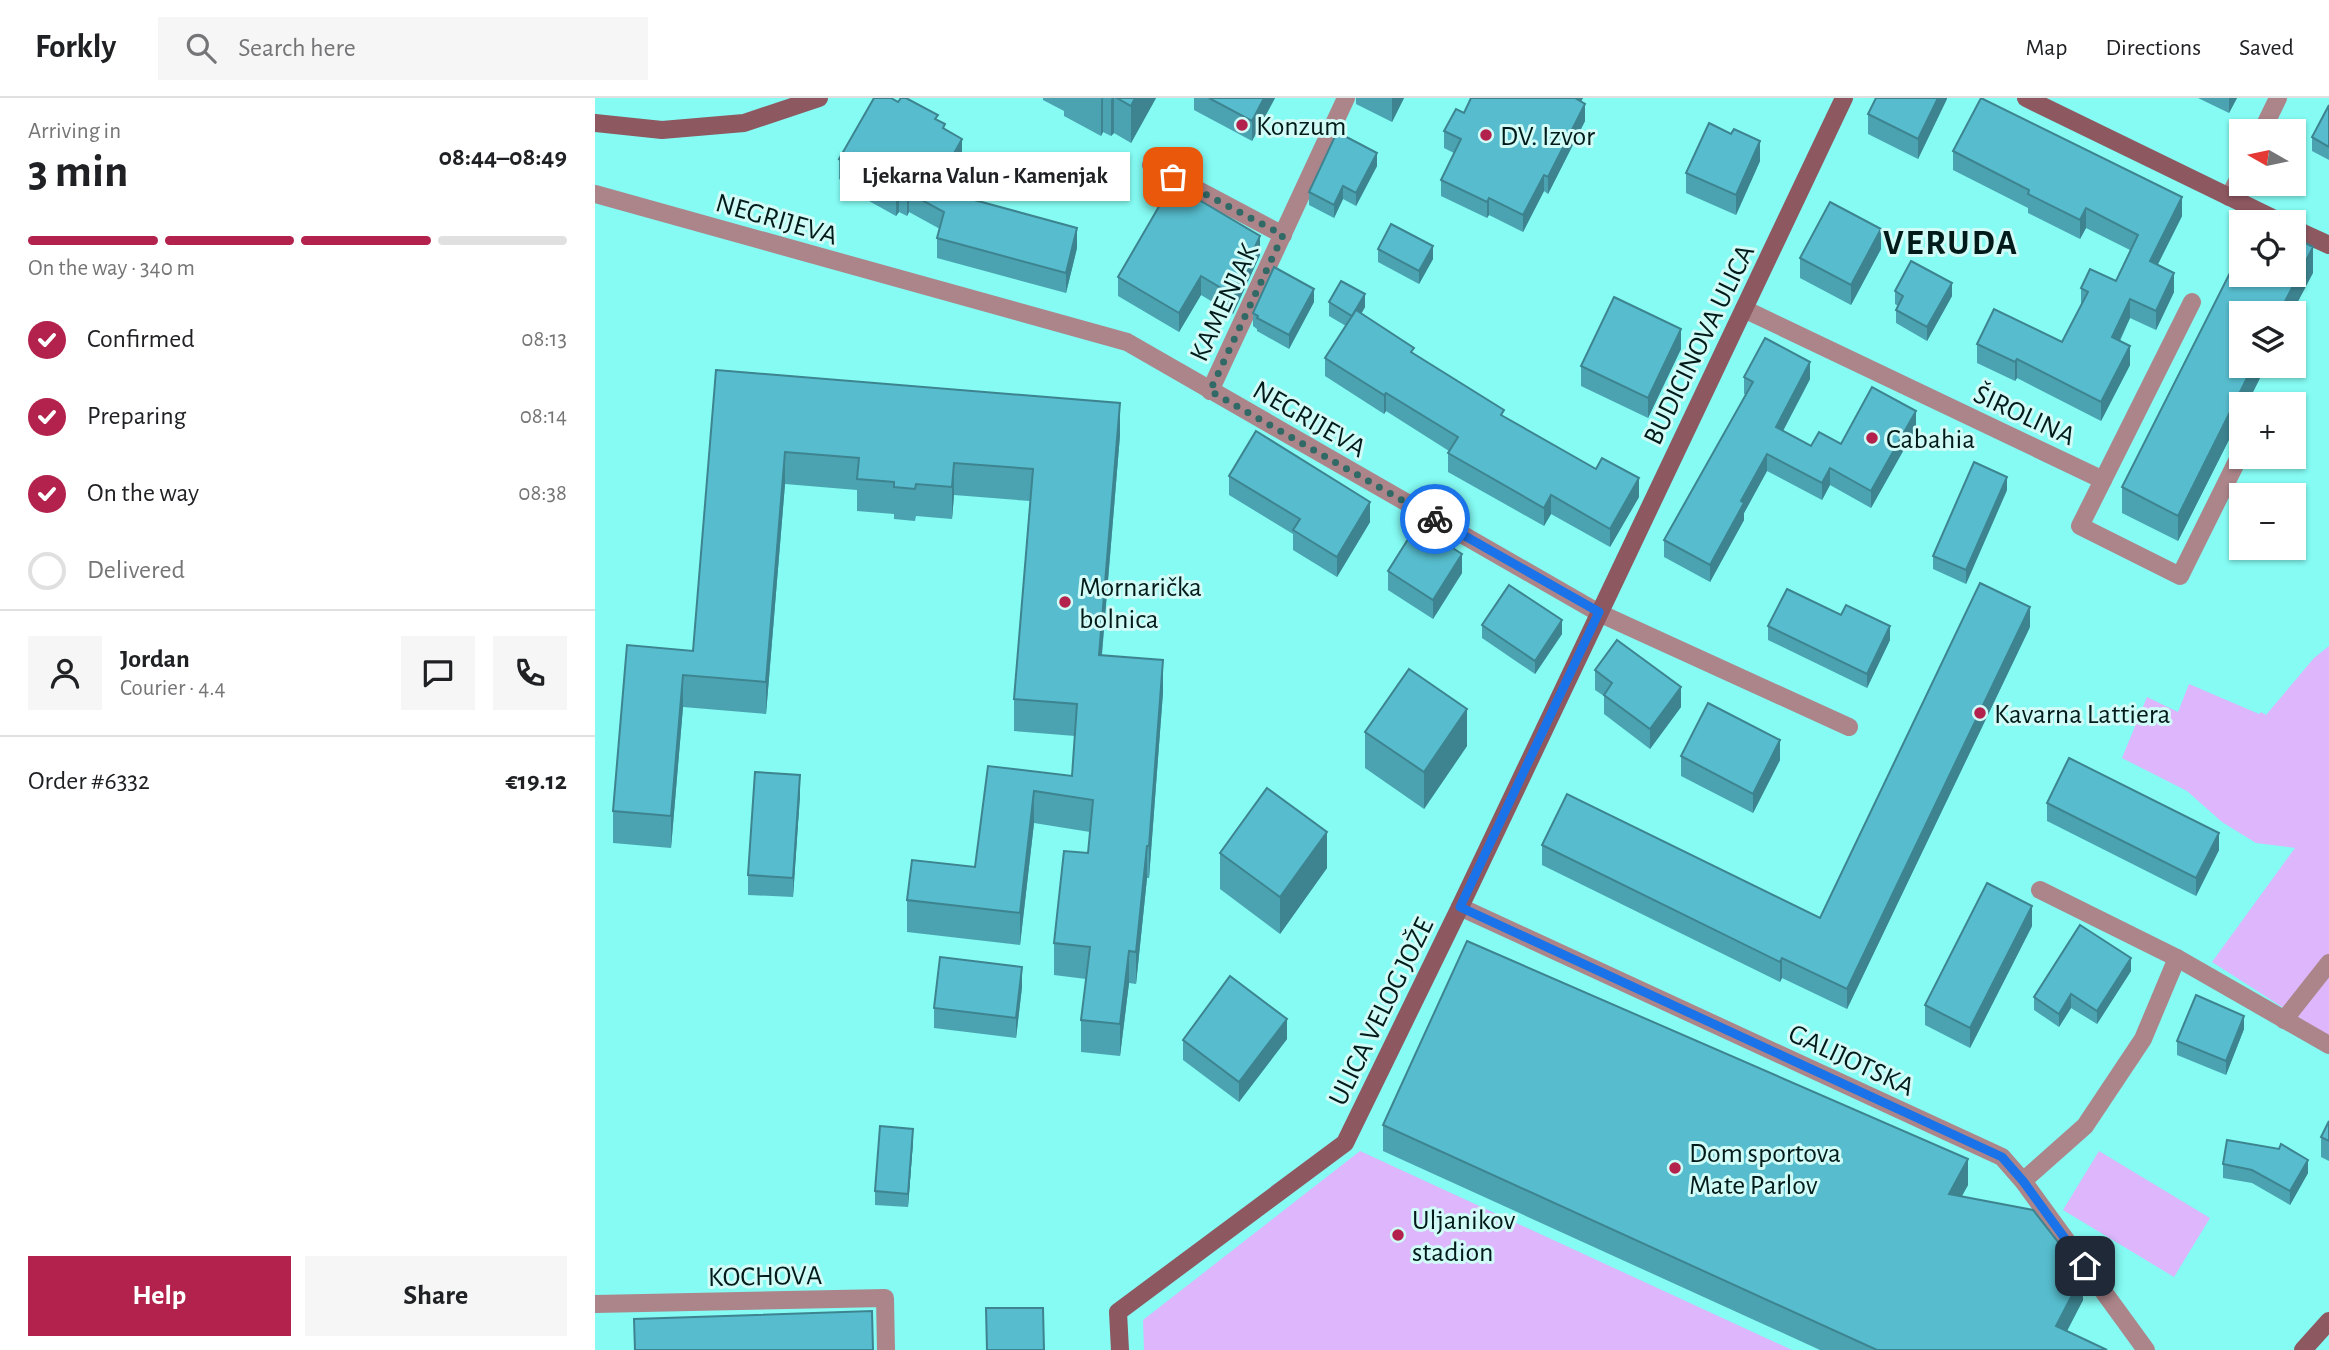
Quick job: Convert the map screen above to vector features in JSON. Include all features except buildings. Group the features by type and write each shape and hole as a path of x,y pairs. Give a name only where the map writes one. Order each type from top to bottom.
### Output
{"street":[{"path":"595,123 662,130 744,123 818,98"},
{"name":"KAMENJAK","path":"1210,391 1346,98"},
{"name":"BUDICINOVA ULICA","path":"1599,612 1845,98"},
{"path":"2026,98 2256,210"},
{"path":"2268,119 2278,98"},
{"name":"KAMENJAK","path":"1151,165 1283,235"},
{"name":"NEGRIJEVA","path":"595,194 1127,342 1599,612 1849,727"},
{"path":"2306,234 2329,245"},
{"path":"2192,302 2080,526 2180,576 2233,469"},
{"name":"ŠIROLINA","path":"1744,309 2103,480"},
{"name":"ULICA VELOG JOŽE","path":"1120,1350 1118,1312 1345,1143 1599,612"},
{"path":"2040,890 2177,958 2329,1045"},
{"name":"GALIJOTSKA","path":"1460,907 2002,1157 2023,1181 2146,1350"},
{"path":"2023,1181 2085,1126 2143,1039 2177,958"},
{"path":"2284,1020 2329,963"},
{"name":"KOCHOVA","path":"595,1304 885,1298 886,1350"},
{"path":"2303,1350 2329,1321"}],"shaded area":[{"path":"2329,646 2329,1037 2212,962 2295,848 2256,843 2222,822 2187,791 2122,758 2147,697 2178,712 2189,684 2266,715 2314,658"},
{"name":"Uljanikov stadion","path":"1360,1151 1792,1350 1144,1350 1143,1320"},
{"path":"2099,1151 2210,1218 2174,1277 2063,1210"}],"way so far":[{"path":"1173,177 1283,235 1210,391 1435,519"}],"place":[{"name":"Konzum","path":"1242,125"},
{"name":"DV. Izvor","path":"1486,135"},
{"name":"Ljekarna Valun - Kamenjak","path":"1173,177"},
{"name":"Cabahia","path":"1872,438"},
{"name":"Mornarička bolnica","path":"1065,602"},
{"name":"Kavarna Lattiera","path":"1980,713"},
{"name":"Dom sportova Mate Parlov","path":"1675,1168"},
{"name":"Uljanikov stadion","path":"1398,1235"}],"district":[{"name":"VERUDA","path":"1951,242"}],"route":[{"path":"1435,519 1599,612 1460,907 2002,1157 2023,1181 2085,1266"}]}
